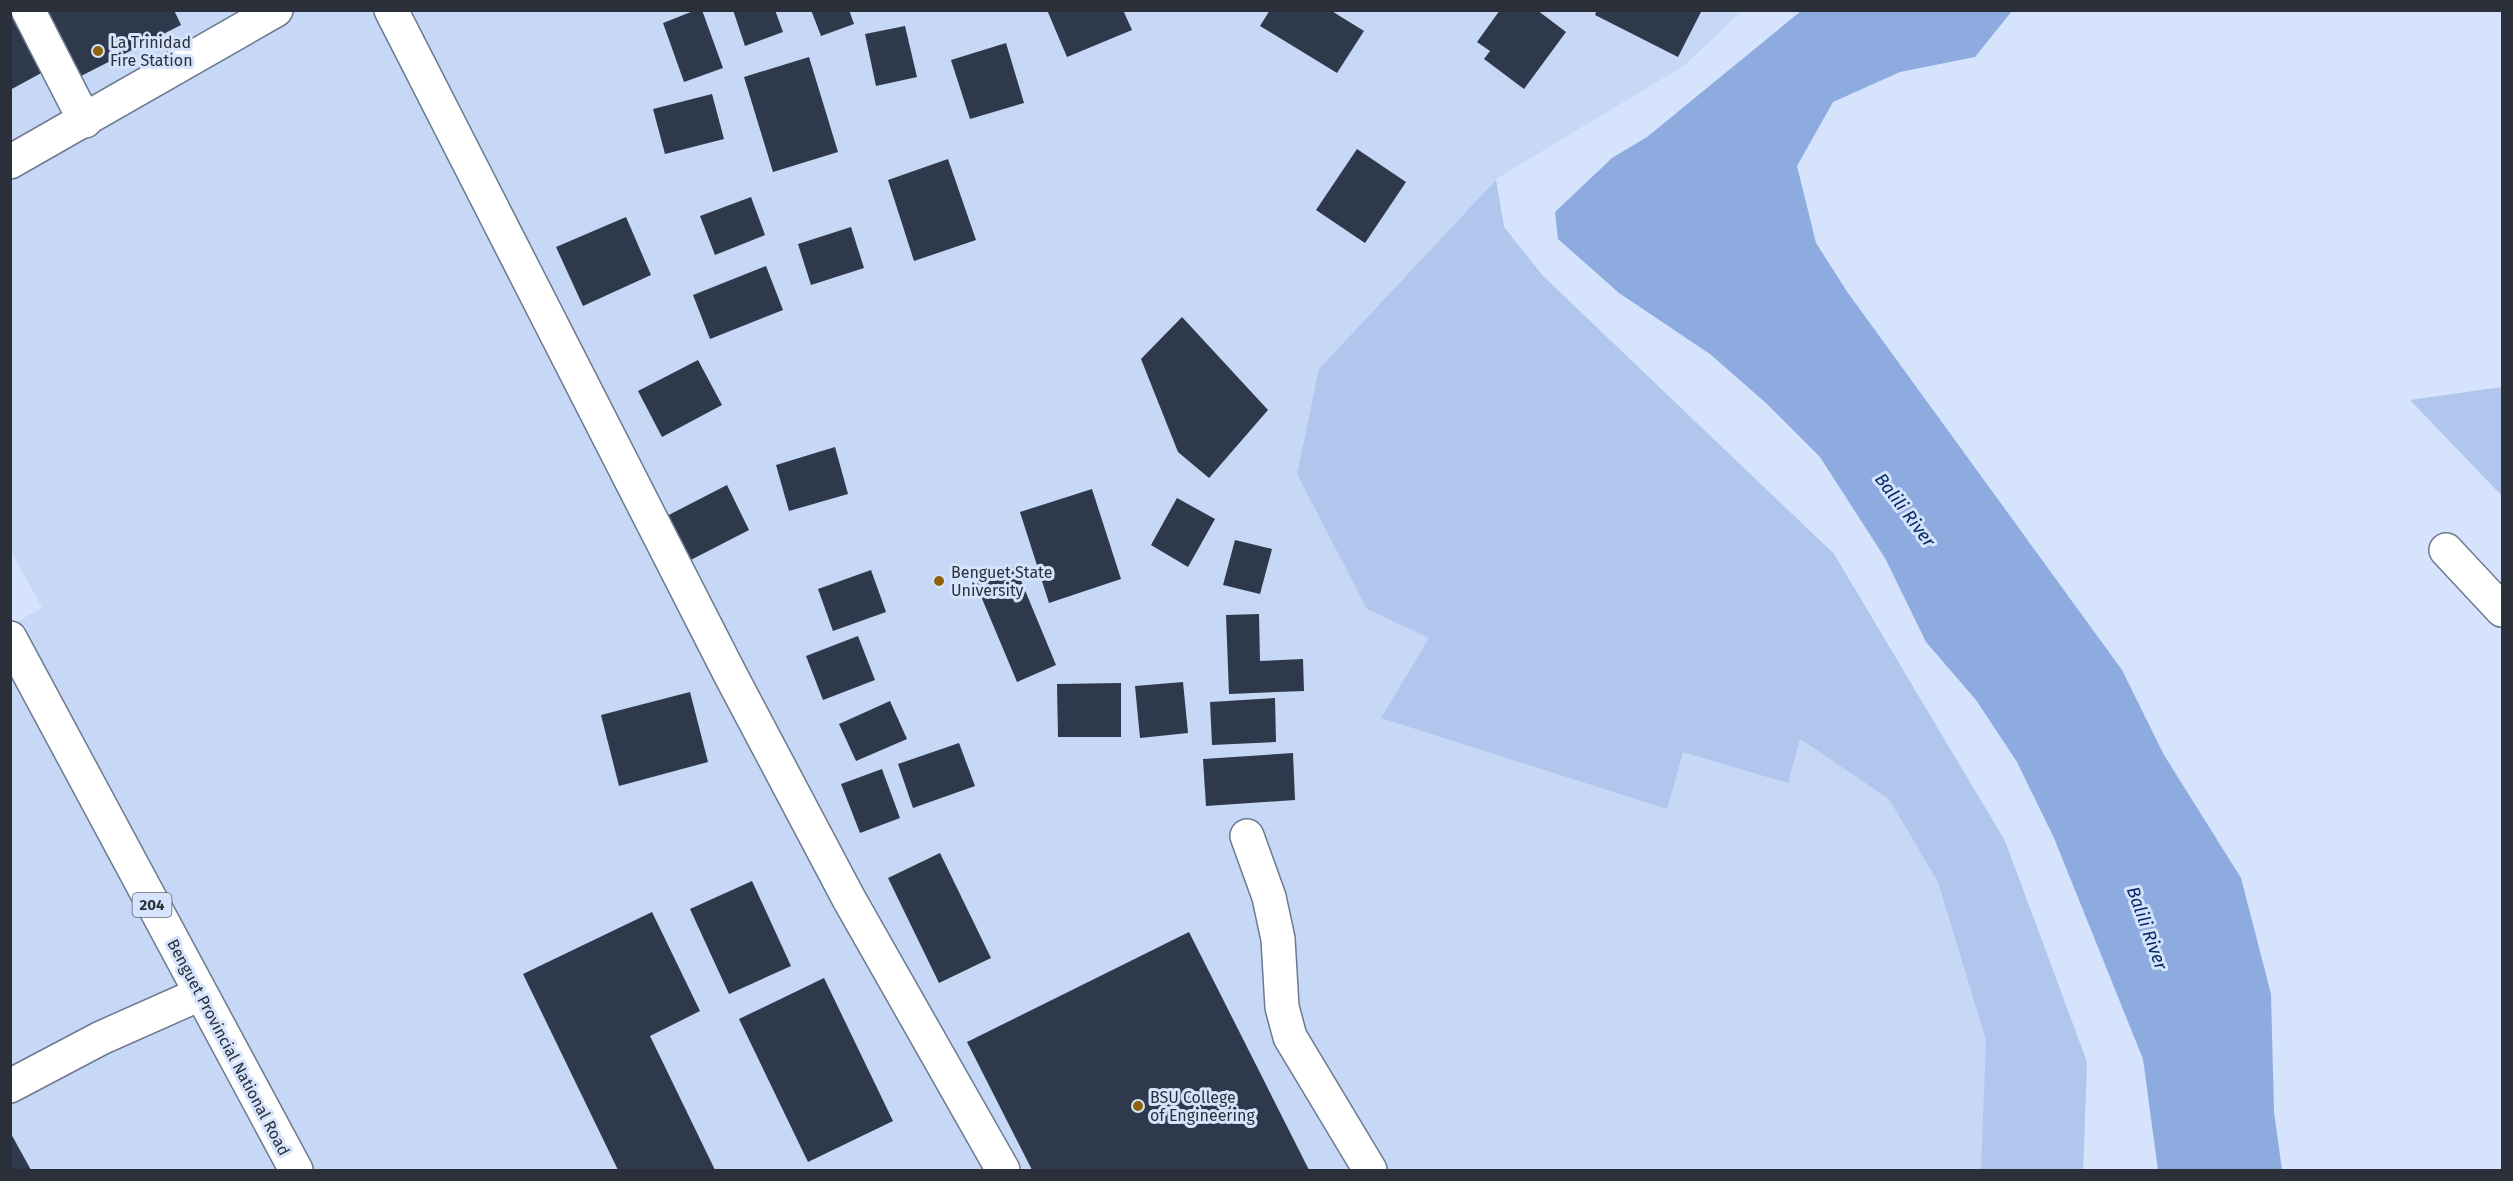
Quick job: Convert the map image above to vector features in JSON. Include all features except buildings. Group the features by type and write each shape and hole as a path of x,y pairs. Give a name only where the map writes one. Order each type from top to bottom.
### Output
{"main road":[{"path":"28,10 85,121"},
{"path":"10,162 276,10"},
{"path":"391,10 724,665 849,899 1003,1170"},
{"path":"2446,550 2502,610"},
{"name":"Benguet Provincial National Road","path":"10,638 296,1170"},
{"path":"1247,836 1269,897 1278,939 1282,1007 1290,1037 1370,1170"},
{"path":"10,1086 101,1038 200,994"}],"shaded area":[{"name":"Benguet State University","path":"10,11 1742,11 1685,65 1496,179 1504,227 1543,276 1834,554 2005,841 2087,1062 2083,1170 11,1170 11,625 42,608 11,550"},
{"path":"1496,180 1504,227 1543,276 1834,554 2005,841 2087,1062 2083,1170 1981,1170 1986,1040 1938,882 1889,799 1800,739 1788,783 1683,752 1667,809 1381,718 1429,638 1367,609 1297,474 1319,369"},
{"path":"2502,387 2502,496 2410,400"}],"water":[{"name":"Balili River","path":"1801,11 2012,11 1975,57 1900,72 1833,102 1797,166 1816,243 1848,293 2122,670 2164,755 2241,878 2271,994 2274,1112 2282,1170 2158,1170 2143,1059 2054,838 2017,762 1976,700 1926,642 1885,558 1820,457 1766,403 1710,354 1619,293 1558,239 1555,212 1612,158 1647,137"}],"place":[{"name":"La Trinidad Fire Station","path":"98,51"},
{"name":"Benguet State University","path":"939,581"},
{"name":"BSU College of Engineering","path":"1138,1106"}]}
